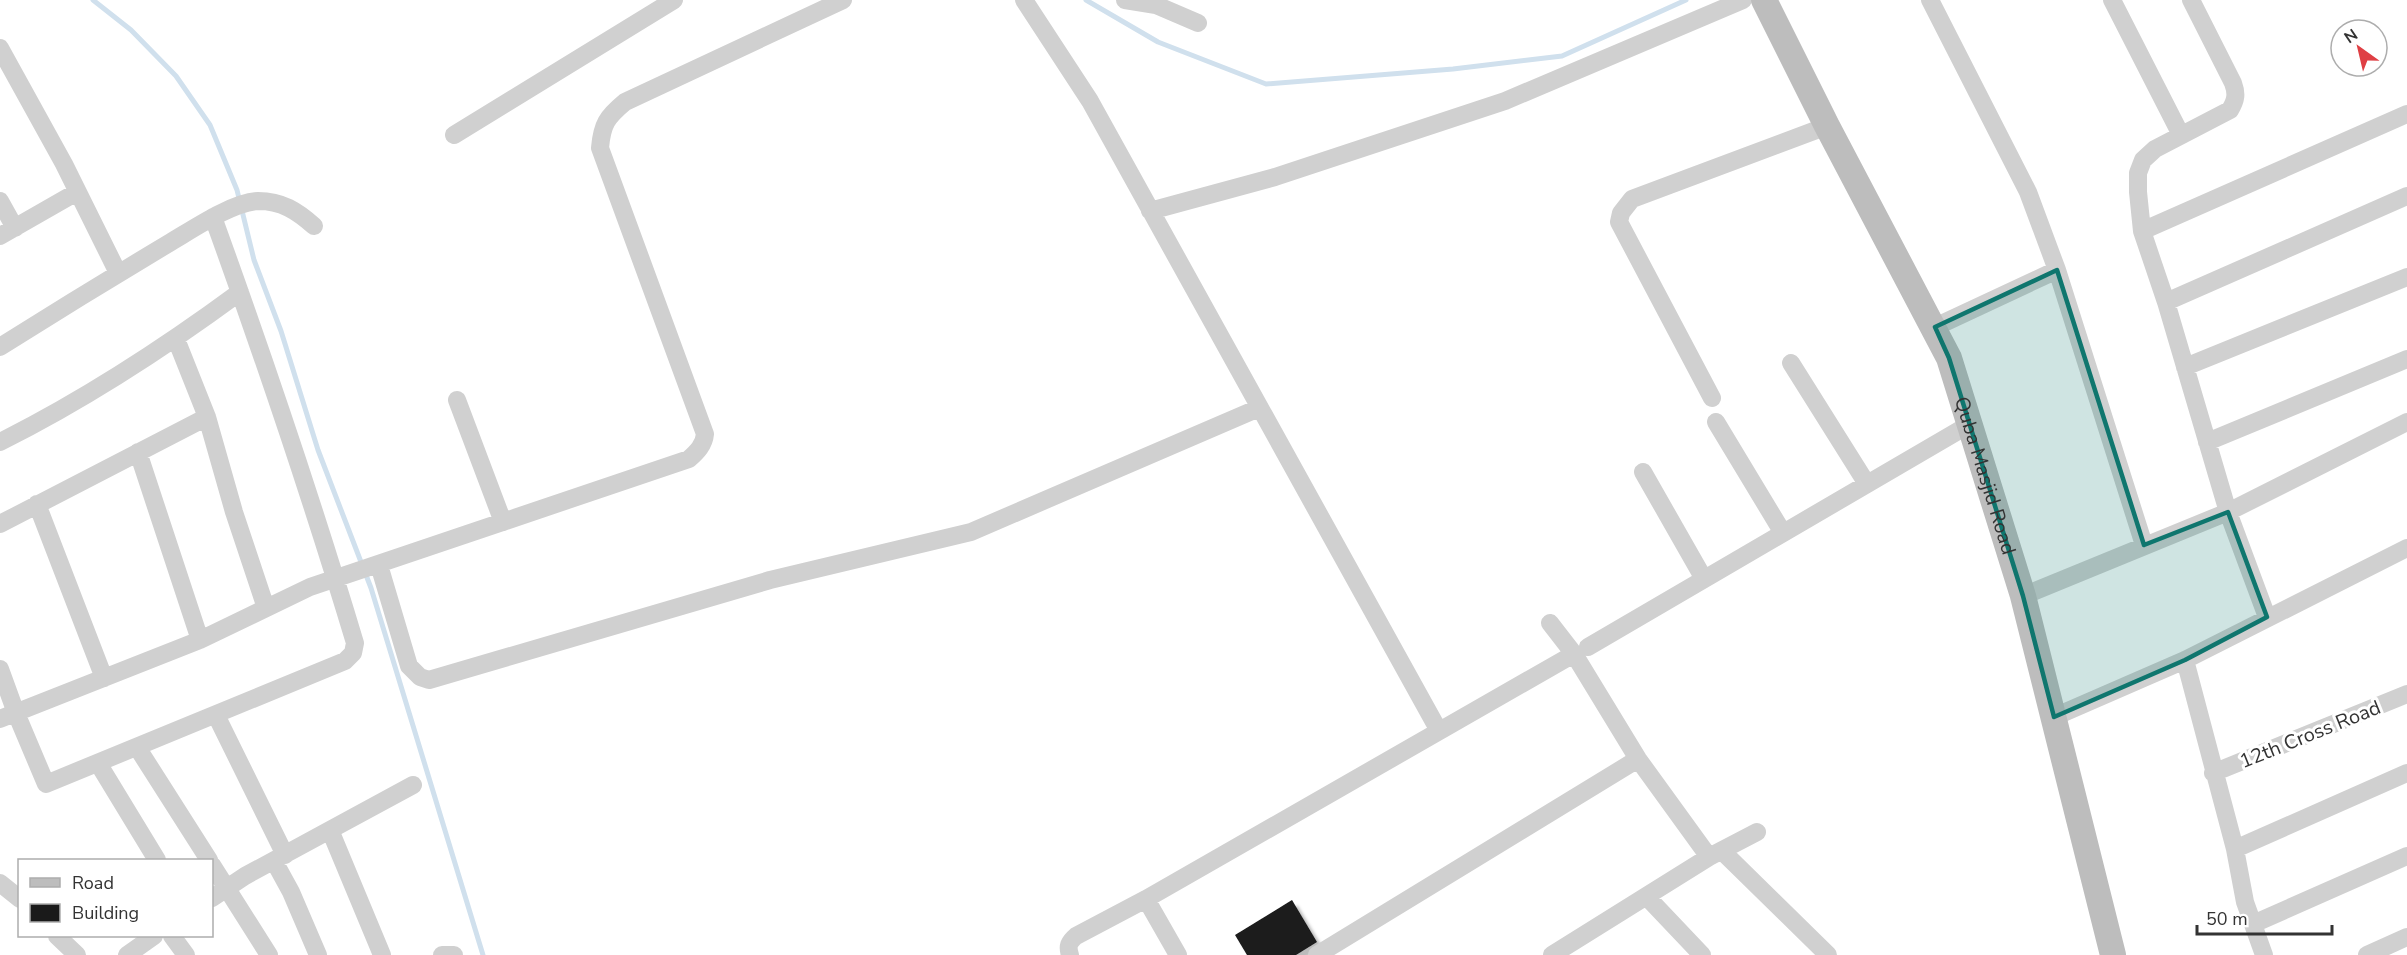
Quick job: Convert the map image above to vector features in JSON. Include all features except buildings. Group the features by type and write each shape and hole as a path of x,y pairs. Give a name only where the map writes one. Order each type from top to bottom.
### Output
{"street":[{"path":"454,135 674,0"},
{"path":"8,716 200,640 310,587 689,459 695,454 705,434 600,148 602,131 609,115 625,102 843,0"},
{"path":"1024,0 1090,101 1439,731"},
{"path":"1125,0 1158,2 1198,23"},
{"path":"1150,211 1275,177 1505,101 1743,0"},
{"name":"Quba Masjid Road","path":"1764,0 1827,126 1935,327 1949,358 2024,596 2113,955"},
{"path":"1930,0 2028,192 2057,270 2144,545"},
{"path":"2112,0 2181,135"},
{"path":"2190,0 2236,93 2230,110 2155,149 2143,160 2138,173 2142,231 2166,302 2228,512 2267,617"},
{"path":"0,48 64,164 118,273"},
{"path":"2142,231 2407,114"},
{"path":"1712,398 1619,222 1621,213 1632,199 1827,126"},
{"path":"0,201 8,232 77,192"},
{"path":"2166,302 2407,196"},
{"path":"0,347 118,273 219,214 256,201 278,202 296,210 314,226"},
{"path":"0,669 8,716 46,784 216,716 350,657 353,653 355,643 341,578 240,292 219,214"},
{"path":"1935,327 2057,270"},
{"path":"2185,367 2407,277"},
{"path":"0,442 36,424 176,339 240,292"},
{"path":"176,339 207,417 234,512 266,608"},
{"path":"2207,442 2407,359"},
{"path":"1791,363 1867,484"},
{"path":"457,399 503,522"},
{"path":"377,565 409,666 420,677 429,680 770,580 971,532 1259,408"},
{"path":"0,524 207,417"},
{"path":"1716,422 1783,533"},
{"path":"2024,596 2228,512 2407,422"},
{"path":"1070,955 1068,947 1070,941 1076,936 1146,899 1581,650 1970,424"},
{"path":"138,452 200,640"},
{"path":"1643,472 1704,579"},
{"path":"37,504 104,678"},
{"path":"2054,717 2185,660 2407,548"},
{"path":"1550,622 1581,650 1638,759 1715,854 1828,955"},
{"path":"2185,660 2213,773 2235,849 2245,902 2264,955"},
{"name":"12th Cross Road","path":"2213,773 2407,694"},
{"path":"216,716 279,858 318,955"},
{"path":"137,747 208,859"},
{"path":"1317,955 1638,759"},
{"path":"98,763 153,859"},
{"path":"2235,849 2407,774"},
{"path":"219,893 413,785"},
{"path":"330,830 382,955"},
{"path":"1551,955 1715,854 1757,832"},
{"path":"2253,924 2407,856"},
{"path":"213,869 219,893 269,955"},
{"path":"0,883 18,898"},
{"path":"1647,897 1702,955"},
{"path":"1146,899 1178,955"},
{"path":"58,937 77,955"},
{"path":"127,955 153,937"},
{"path":"173,937 186,955"},
{"path":"2367,955 2407,937"},
{"path":"442,955 454,955"}],"highlighted area":[{"path":"2057,270 2144,545 2228,512 2267,617 2185,660 2054,717 2023,596 1949,358 1935,327"}],"waterway":[{"path":"93,0 131,30 176,76 210,125 237,190 254,260 281,331 318,450 371,588 483,955"},
{"path":"1086,0 1158,42 1266,84 1453,69 1562,56 1686,0"}]}
